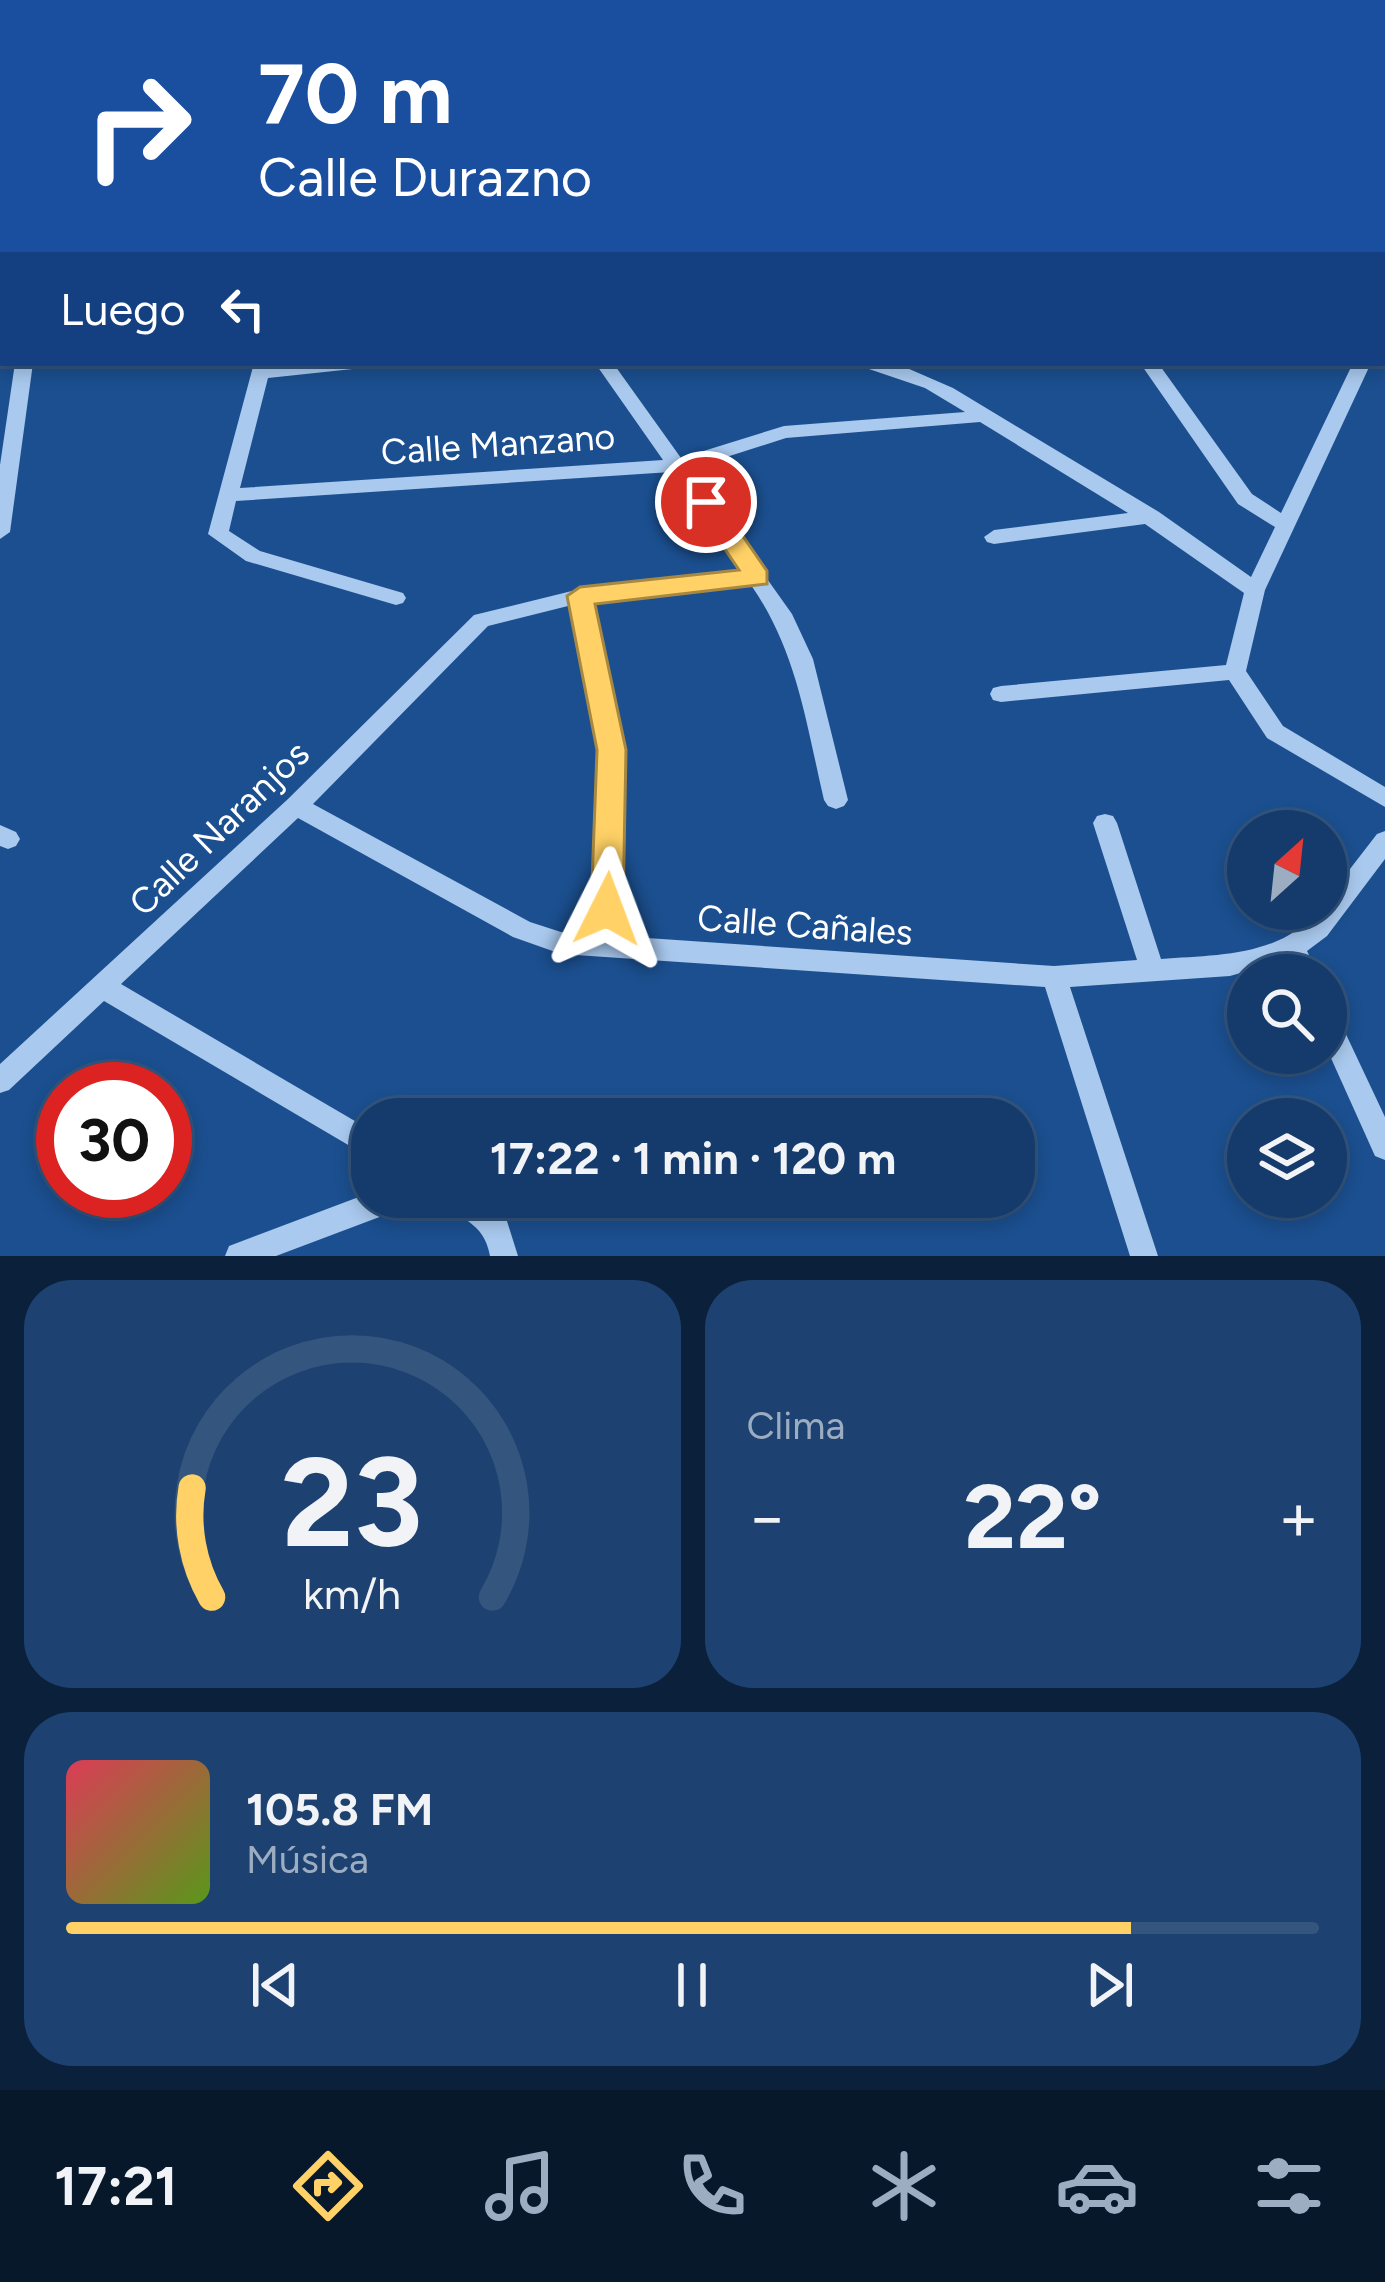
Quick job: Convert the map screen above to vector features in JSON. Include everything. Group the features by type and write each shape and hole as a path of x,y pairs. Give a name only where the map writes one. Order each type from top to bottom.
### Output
{"street":[{"path":"301,366 261,368 218,534 253,556 397,598"},
{"path":"606,366 758,577 802,659 836,800"},
{"path":"880,366 929,379 1153,518 1255,590"},
{"path":"1151,366 1245,499 1286,526"},
{"path":"1361,366 1255,590 1234,672 1276,731 1385,798"},
{"path":"1,518 9,391"},
{"name":"Calle Manzano","path":"228,495 680,465 784,432 982,416"},
{"path":"994,537 1153,518"},
{"path":"605,947 612,750 580,596 758,577"},
{"name":"Calle Naranjos","path":"0,1081 296,806 481,620 580,596"},
{"path":"1001,694 1234,672"},
{"name":"Calle Cañales","path":"296,806 522,930 561,944 1054,977 1230,965 1293,948"},
{"path":"1105,823 1153,972"},
{"path":"1296,954 1293,948 1318,929 1385,841"},
{"path":"1054,977 1144,1256"},
{"path":"105,988 351,1134"},
{"path":"1347,1065 1385,1147"},
{"path":"239,1256 351,1214"},
{"path":"490,1218 504,1256"}],"route":[{"path":"607,909 612,750 580,596 758,577 706,502"}]}
